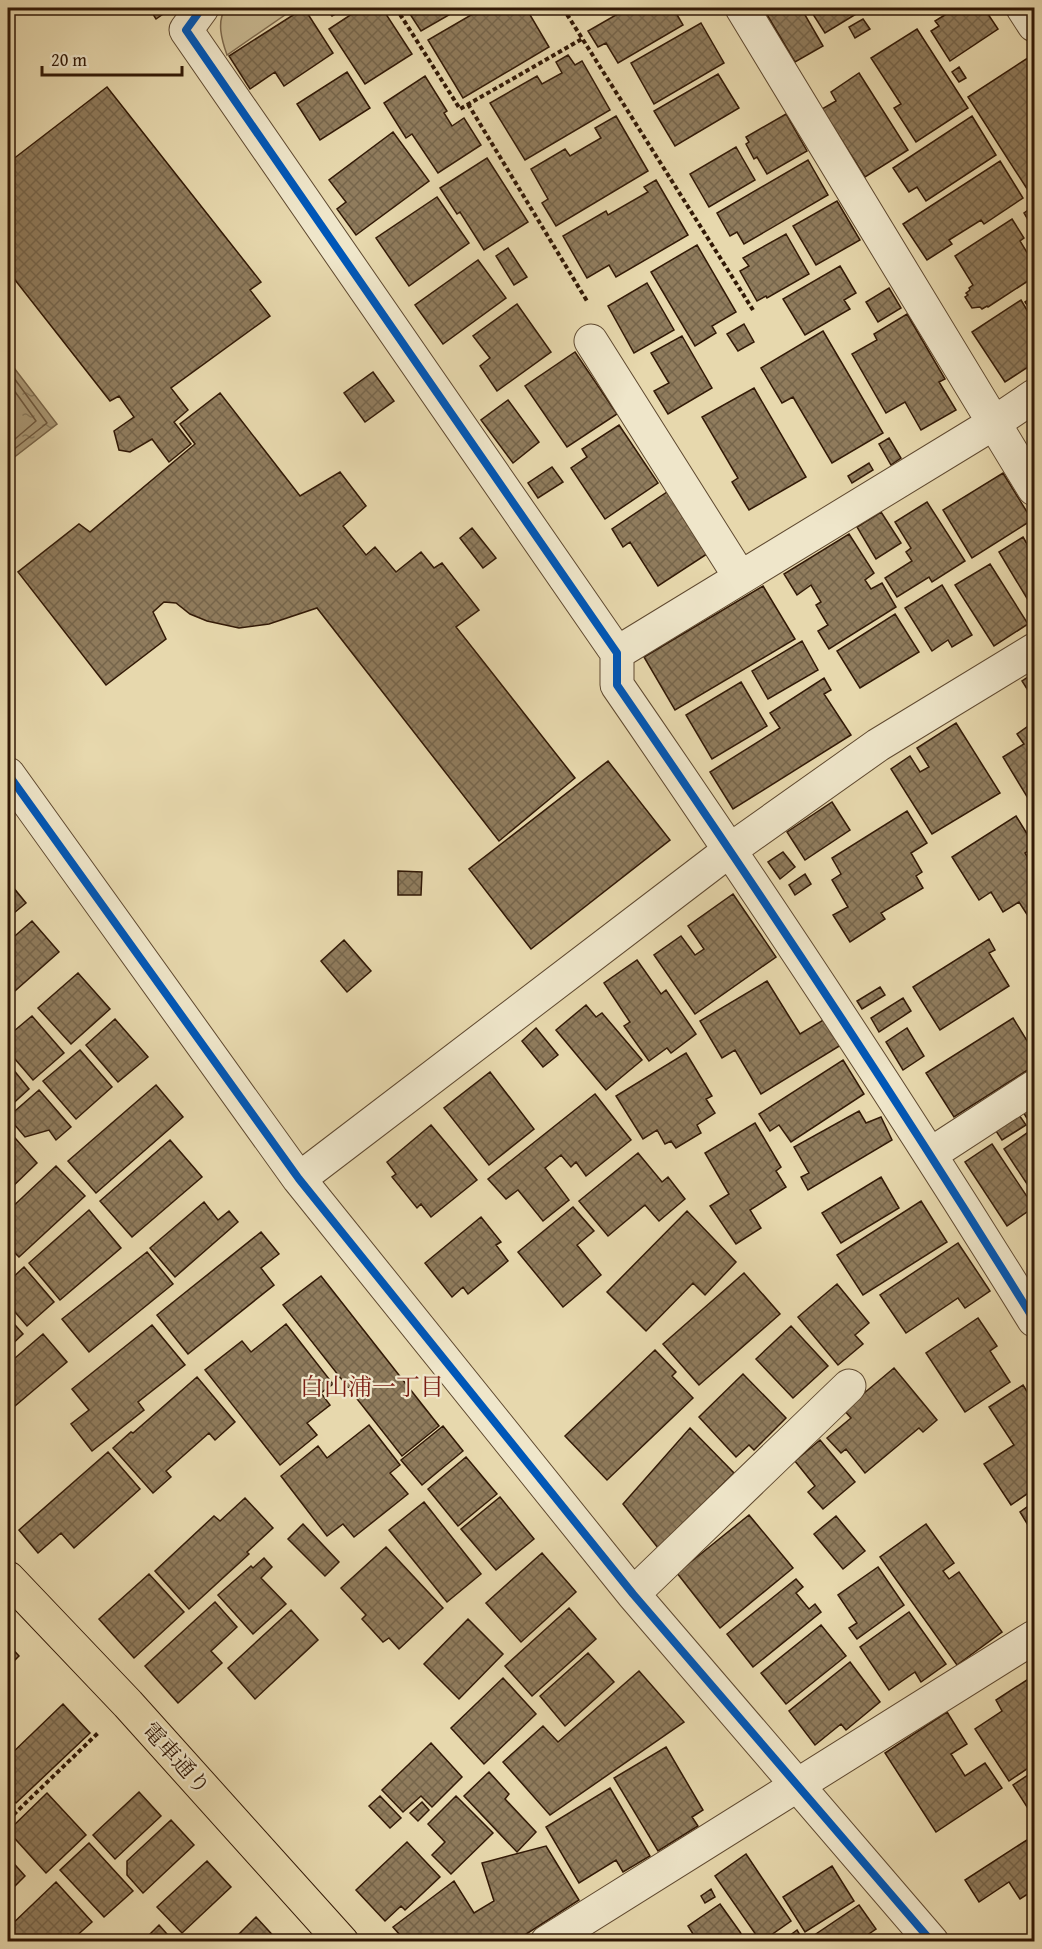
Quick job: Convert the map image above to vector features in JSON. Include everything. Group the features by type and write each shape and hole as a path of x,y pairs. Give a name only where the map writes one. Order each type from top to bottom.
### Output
{"main road":[{"name":"電車通り","path":"8,1578 128,1704 342,1941"}],"street":[{"path":"202,8 186,30 617,653 617,685 730,850 931,1154 1035,1320"},
{"path":"742,8 1035,489"},
{"path":"1023,8 1035,25"},
{"path":"591,341 740,577"},
{"path":"617,653 1035,396"},
{"path":"299,1179 730,850 878,745 1035,650"},
{"path":"8,774 299,1179 633,1594 796,1786 932,1941"},
{"path":"931,1154 1035,1087"},
{"path":"633,1594 849,1386"},
{"path":"547,1941 1035,1637"}],"path":[{"path":"396,8 460,109 582,39"},
{"path":"563,8 753,310"},
{"path":"468,104 596,316 591,341"},
{"path":"8,1820 128,1704"}],"shaded area":[{"path":"226,8 295,8 227,55 221,25"}],"water":[{"path":"8,360 57,424 8,462"}],"building":[{"path":"149,8 167,8 169,10 156,19"},
{"path":"304,8 333,53 284,86 275,72 250,89 229,56"},
{"path":"326,8 346,8 332,16"},
{"path":"361,8 382,8 412,54 365,84 329,29"},
{"path":"406,8 461,8 421,31"},
{"path":"483,8 526,8 549,47 463,98 428,40"},
{"path":"580,8 593,8 583,13"},
{"path":"628,8 678,8 680,11 676,13 683,25 618,63 606,43 598,47 588,31"},
{"path":"763,8 801,8 823,46 795,62"},
{"path":"809,8 858,8 861,11 825,33"},
{"path":"881,8 895,8 885,14"},
{"path":"956,8 984,8 998,29 950,61 931,31 939,26 935,21"},
{"path":"863,19 870,29 855,38 849,27"},
{"path":"701,23 724,63 654,104 631,63"},
{"path":"917,29 968,108 916,142 894,108 901,104 871,58"},
{"path":"1034,54 1034,192 1031,195 968,97"},
{"path":"568,55 575,65 582,61 610,110 525,160 490,103 537,76 542,84 562,73 556,62"},
{"path":"959,67 966,78 959,82 952,72"},
{"path":"347,72 370,108 320,140 297,104"},
{"path":"859,73 908,150 865,177 822,109 836,101 831,92"},
{"path":"718,74 739,108 675,146 654,111"},
{"path":"425,76 447,111 444,113 452,126 464,118 481,145 438,173 412,134 406,138 384,103"},
{"path":"107,87 261,282 250,290 270,316 171,388 188,410 174,422 191,444 169,462 152,439 130,452 119,450 114,431 134,417 119,396 110,401 8,271 8,163"},
{"path":"786,114 807,151 767,174 757,157 754,159 746,144 749,142 746,137"},
{"path":"616,116 648,171 556,226 542,203 548,199 531,169 565,149 570,156 601,138 595,128"},
{"path":"972,116 996,155 926,201 917,187 909,192 893,168"},
{"path":"393,132 429,181 356,235 337,209 346,202 329,180"},
{"path":"736,147 755,180 709,207 690,174"},
{"path":"487,158 528,222 484,250 460,212 457,214 440,188"},
{"path":"808,160 828,195 744,244 737,232 730,236 717,213"},
{"path":"1000,161 1023,198 984,224 981,220 949,240 952,244 927,260 903,224"},
{"path":"656,180 688,235 616,277 609,265 587,278 563,236 606,211 608,215 648,192 644,187"},
{"path":"437,197 469,243 409,286 376,238"},
{"path":"837,201 860,240 816,265 793,226"},
{"path":"1034,206 1034,230 1024,213"},
{"path":"1012,219 1024,238 1020,241 1034,264 1034,277 988,307 972,308 965,297 973,285 955,256"},
{"path":"786,234 809,274 767,298 766,296 757,301 740,271 749,266 743,258"},
{"path":"697,245 736,312 712,326 716,333 695,346 651,272"},
{"path":"508,248 527,277 514,285 496,256"},
{"path":"478,260 506,298 443,344 415,305"},
{"path":"840,266 856,293 844,300 850,309 805,335 783,299"},
{"path":"647,283 674,330 634,353 608,306"},
{"path":"889,288 901,308 878,322 866,302"},
{"path":"1034,296 1034,310 1032,312 1025,302"},
{"path":"1021,300 1034,322 1034,363 1005,382 972,332"},
{"path":"517,304 551,352 497,391 480,366 490,358 473,336"},
{"path":"907,314 945,379 939,382 956,410 921,430 905,402 886,413 852,354 877,340 874,334"},
{"path":"744,324 754,342 738,351 727,334"},
{"path":"823,331 883,433 832,463 793,397 782,403 761,368"},
{"path":"682,336 712,388 668,414 654,391 669,383 651,353"},
{"path":"575,352 617,414 567,447 525,386"},
{"path":"373,372 394,401 365,422 344,393"},
{"path":"754,388 806,477 749,510 732,482 738,478 702,417"},
{"path":"220,393 300,496 340,472 366,506 343,526 366,555 375,547 396,572 421,552 434,568 442,563 479,610 456,627 575,778 499,841 317,608 269,624 239,628 207,621 190,614 176,603 164,602 153,612 166,639 106,685 18,572 79,524 90,532 195,444 180,424"},
{"path":"508,400 539,442 513,463 481,420"},
{"path":"619,425 658,483 605,519 571,468 587,457 582,449"},
{"path":"889,438 901,458 891,465 879,444"},
{"path":"869,463 873,470 852,483 848,476"},
{"path":"552,467 563,482 538,498 528,483"},
{"path":"1003,473 1032,520 972,558 943,510"},
{"path":"670,490 710,552 658,586 630,542 623,547 612,529"},
{"path":"927,502 965,561 932,582 929,577 897,597 885,578 912,561 906,552 911,548 895,522"},
{"path":"881,512 901,543 876,559 857,527"},
{"path":"472,528 496,558 483,568 460,538"},
{"path":"849,534 874,573 865,580 871,589 882,583 896,607 829,649 818,631 828,625 816,605 821,602 811,585 797,595 784,574"},
{"path":"1023,537 1034,556 1034,610 999,552"},
{"path":"990,564 1028,624 994,646 955,585"},
{"path":"942,585 972,635 952,647 948,640 932,651 905,608"},
{"path":"763,586 795,639 675,710 644,657"},
{"path":"895,614 919,652 860,688 837,651"},
{"path":"802,641 818,670 768,699 752,671"},
{"path":"1034,673 1034,700 1022,681"},
{"path":"824,678 831,690 824,694 851,735 733,809 710,772 780,728 770,713"},
{"path":"741,682 767,726 712,759 686,715"},
{"path":"1034,722 1034,796 1029,800 1003,757 1024,744 1017,734"},
{"path":"956,723 1000,793 932,834 891,769 910,756 920,772 929,767 917,748"},
{"path":"608,761 670,840 531,949 469,869"},
{"path":"832,802 850,830 805,860 787,832"},
{"path":"907,811 927,843 911,853 922,872 916,876 923,888 881,913 885,919 850,942 833,915 848,907 832,880 841,874 832,858"},
{"path":"1016,816 1034,845 1025,853 1034,868 1034,912 1028,916 1019,902 1003,912 991,892 979,900 952,857"},
{"path":"783,852 795,867 780,879 768,862"},
{"path":"398,871 422,872 421,895 398,895"},
{"path":"805,874 811,884 795,895 789,885"},
{"path":"8,881 26,903 8,918"},
{"path":"733,894 776,957 695,1014 654,955 681,936 695,955 704,949 688,926"},
{"path":"32,921 59,952 8,997 8,942"},
{"path":"989,939 995,950 989,953 1009,986 940,1030 913,987"},
{"path":"344,940 371,971 347,992 321,961"},
{"path":"637,960 661,994 666,990 696,1034 671,1053 667,1048 649,1061 624,1026 630,1022 604,983"},
{"path":"78,973 110,1009 71,1044 38,1008"},
{"path":"767,981 800,1034 825,1019 841,1045 761,1094 735,1050 722,1058 700,1021"},
{"path":"880,987 885,995 862,1009 857,1001"},
{"path":"903,998 911,1011 879,1032 871,1018"},
{"path":"586,1005 596,1017 602,1013 642,1060 606,1090 556,1030"},
{"path":"32,1016 64,1053 33,1080 8,1051 8,1036"},
{"path":"1013,1018 1034,1052 1034,1066 954,1117 926,1073"},
{"path":"115,1019 148,1057 118,1082 86,1045"},
{"path":"536,1028 558,1055 543,1067 522,1041"},
{"path":"907,1028 924,1056 903,1070 886,1042"},
{"path":"80,1050 112,1087 76,1119 43,1081"},
{"path":"686,1053 712,1096 706,1099 715,1113 697,1125 701,1133 676,1148 671,1141 665,1144 657,1130 643,1139 616,1096"},
{"path":"843,1060 864,1094 791,1142 779,1125 770,1131 759,1114"},
{"path":"8,1063 29,1089 8,1108"},
{"path":"490,1072 534,1129 489,1165 444,1108"},
{"path":"156,1085 183,1117 96,1193 68,1161"},
{"path":"39,1090 71,1127 56,1140 49,1130 25,1137 8,1117"},
{"path":"595,1094 631,1140 586,1176 576,1162 571,1167 561,1155 545,1168 569,1200 543,1221 518,1190 506,1199 488,1179"},
{"path":"1034,1104 1034,1116 1028,1120 1023,1112"},
{"path":"859,1111 866,1123 881,1117 892,1140 808,1190 801,1177 809,1173 794,1147"},
{"path":"1019,1115 1026,1125 1002,1140 996,1131"},
{"path":"755,1123 781,1167 776,1171 786,1187 750,1210 761,1228 736,1244 710,1206 729,1194 705,1153"},
{"path":"431,1125 477,1180 431,1217 421,1204 417,1208 392,1177 396,1174 387,1162"},
{"path":"1034,1128 1034,1183 1029,1187 1004,1149"},
{"path":"8,1130 37,1163 8,1191"},
{"path":"170,1140 202,1177 132,1237 100,1201"},
{"path":"992,1144 1034,1207 1007,1226 965,1162"},
{"path":"638,1153 662,1182 668,1177 685,1199 659,1221 645,1205 608,1236 579,1201"},
{"path":"56,1166 85,1196 19,1257 9,1247 8,1249 8,1211"},
{"path":"881,1177 899,1208 841,1243 822,1213"},
{"path":"921,1201 947,1242 863,1295 837,1255"},
{"path":"204,1202 218,1220 229,1211 238,1222 175,1277 150,1248"},
{"path":"573,1207 594,1231 577,1245 601,1275 563,1307 518,1252"},
{"path":"89,1210 121,1248 60,1300 29,1263"},
{"path":"687,1211 736,1262 705,1295 693,1283 646,1331 607,1292"},
{"path":"481,1217 501,1242 496,1245 508,1261 468,1294 463,1287 452,1297 425,1263"},
{"path":"261,1232 279,1254 261,1268 274,1285 188,1354 157,1315"},
{"path":"958,1243 990,1291 965,1308 958,1298 906,1333 880,1295"},
{"path":"147,1252 173,1284 89,1352 62,1319"},
{"path":"24,1267 54,1302 27,1326 8,1304 8,1282"},
{"path":"744,1273 780,1314 699,1385 663,1344"},
{"path":"321,1276 439,1426 402,1456 283,1305"},
{"path":"837,1284 869,1323 855,1335 863,1344 838,1365 798,1317"},
{"path":"8,1317 23,1334 8,1348"},
{"path":"978,1318 997,1346 990,1351 1010,1382 965,1412 926,1353"},
{"path":"286,1324 333,1384 321,1393 330,1405 307,1423 317,1435 280,1465 205,1370 242,1341 251,1352"},
{"path":"152,1325 185,1365 138,1402 144,1410 92,1451 71,1424 89,1410 72,1389"},
{"path":"791,1326 828,1366 793,1398 756,1359"},
{"path":"43,1334 67,1362 15,1406 8,1399 8,1364"},
{"path":"655,1350 676,1372 672,1376 693,1398 607,1480 565,1436"},
{"path":"894,1368 937,1420 923,1432 919,1428 865,1473 846,1449 841,1453 827,1438 851,1418 844,1410"},
{"path":"743,1374 786,1418 754,1450 749,1445 736,1457 699,1417"},
{"path":"197,1377 235,1422 215,1440 209,1433 166,1471 171,1477 153,1493 113,1448"},
{"path":"1023,1385 1034,1403 1034,1489 1011,1505 984,1464 1014,1445 989,1407"},
{"path":"369,1425 400,1465 390,1473 408,1494 354,1537 343,1524 327,1536 281,1476 318,1446 327,1458"},
{"path":"443,1426 463,1451 422,1485 401,1460"},
{"path":"690,1428 734,1473 658,1548 623,1504"},
{"path":"820,1440 855,1482 823,1509 808,1492 815,1486 795,1461"},
{"path":"108,1452 140,1489 74,1548 61,1533 38,1553 19,1530"},
{"path":"466,1457 497,1494 458,1526 428,1489"},
{"path":"500,1497 534,1539 496,1570 461,1529"},
{"path":"245,1498 273,1528 247,1552 249,1554 189,1609 155,1571 214,1516 220,1521"},
{"path":"424,1502 481,1574 447,1602 389,1530"},
{"path":"1034,1502 1034,1535 1020,1512"},
{"path":"749,1515 793,1568 720,1628 677,1573"},
{"path":"836,1516 865,1551 843,1569 814,1534"},
{"path":"303,1524 339,1562 325,1576 288,1539"},
{"path":"926,1524 954,1563 943,1571 949,1579 959,1572 1002,1632 957,1665 880,1557"},
{"path":"386,1547 443,1608 399,1649 389,1638 383,1642 362,1619 366,1615 341,1588"},
{"path":"542,1553 576,1592 521,1642 486,1603"},
{"path":"264,1558 272,1567 261,1578 286,1604 253,1634 218,1595 251,1566 253,1568"},
{"path":"878,1567 904,1605 857,1639 849,1628 857,1623 838,1595"},
{"path":"149,1574 184,1612 134,1658 99,1619"},
{"path":"796,1579 803,1587 796,1593 809,1609 815,1604 821,1612 753,1667 727,1634"},
{"path":"215,1602 237,1627 211,1651 222,1663 178,1703 145,1666"},
{"path":"569,1608 596,1639 532,1696 505,1666"},
{"path":"291,1610 318,1640 255,1699 228,1668"},
{"path":"909,1612 946,1664 921,1682 915,1672 889,1690 860,1647"},
{"path":"468,1619 503,1654 459,1699 424,1664"},
{"path":"821,1625 846,1656 786,1704 761,1673"},
{"path":"8,1644 19,1656 8,1667"},
{"path":"588,1653 614,1682 565,1726 540,1696"},
{"path":"850,1662 880,1702 846,1730 841,1724 815,1745 789,1711"},
{"path":"639,1671 684,1722 550,1815 503,1762 543,1726 558,1742"},
{"path":"1033,1676 1034,1764 1009,1781 975,1729 1002,1711 996,1700"},
{"path":"503,1678 536,1714 484,1764 451,1728"},
{"path":"63,1704 90,1733 16,1803 8,1794 8,1757"},
{"path":"947,1712 967,1744 951,1754 965,1776 985,1763 1002,1788 936,1832 885,1753"},
{"path":"431,1743 462,1777 432,1807 421,1796 403,1812 382,1790"},
{"path":"666,1747 703,1810 692,1817 698,1826 658,1851 614,1778"},
{"path":"1034,1771 1034,1818 1013,1785"},
{"path":"489,1772 509,1794 505,1799 536,1832 517,1852 464,1796"},
{"path":"610,1788 650,1856 623,1872 616,1860 579,1883 546,1827"},
{"path":"139,1792 161,1816 115,1859 93,1835"},
{"path":"47,1793 86,1835 46,1873 8,1831"},
{"path":"380,1796 401,1818 390,1828 369,1806"},
{"path":"456,1796 493,1833 451,1874 432,1855 445,1842 428,1824"},
{"path":"422,1802 429,1810 418,1821 410,1813"},
{"path":"171,1820 194,1845 143,1893 127,1875 127,1861"},
{"path":"1033,1836 1034,1890 1020,1899 1009,1882 979,1902 965,1880"},
{"path":"407,1842 440,1877 405,1910 401,1906 385,1921 356,1890"},
{"path":"89,1843 133,1891 104,1917 60,1870"},
{"path":"546,1846 579,1900 514,1942 406,1942 393,1927 454,1881 474,1913 494,1901 482,1863"},
{"path":"746,1854 791,1921 761,1942 715,1876"},
{"path":"8,1857 25,1876 8,1893"},
{"path":"207,1861 231,1887 182,1933 157,1907"},
{"path":"832,1866 854,1901 805,1932 783,1897"},
{"path":"56,1882 92,1922 73,1939 68,1934 60,1942 13,1942 8,1936 8,1928"},
{"path":"711,1889 715,1897 705,1903 701,1896"},
{"path":"720,1904 746,1942 698,1942 688,1926"},
{"path":"859,1905 876,1929 857,1942 812,1942 810,1938"},
{"path":"256,1917 279,1942 231,1942"},
{"path":"159,1925 174,1942 142,1942"},
{"path":"797,1930 804,1942 781,1942"},
{"path":"874,1935 879,1942 865,1942"}],"cycle path":[{"path":"202,8 186,30 617,653 617,685 830,1000 1034,1320"},
{"path":"8,774 299,1179 633,1594 932,1942"}],"district":[{"name":"白山浦一丁目","path":"372,1386"}]}
